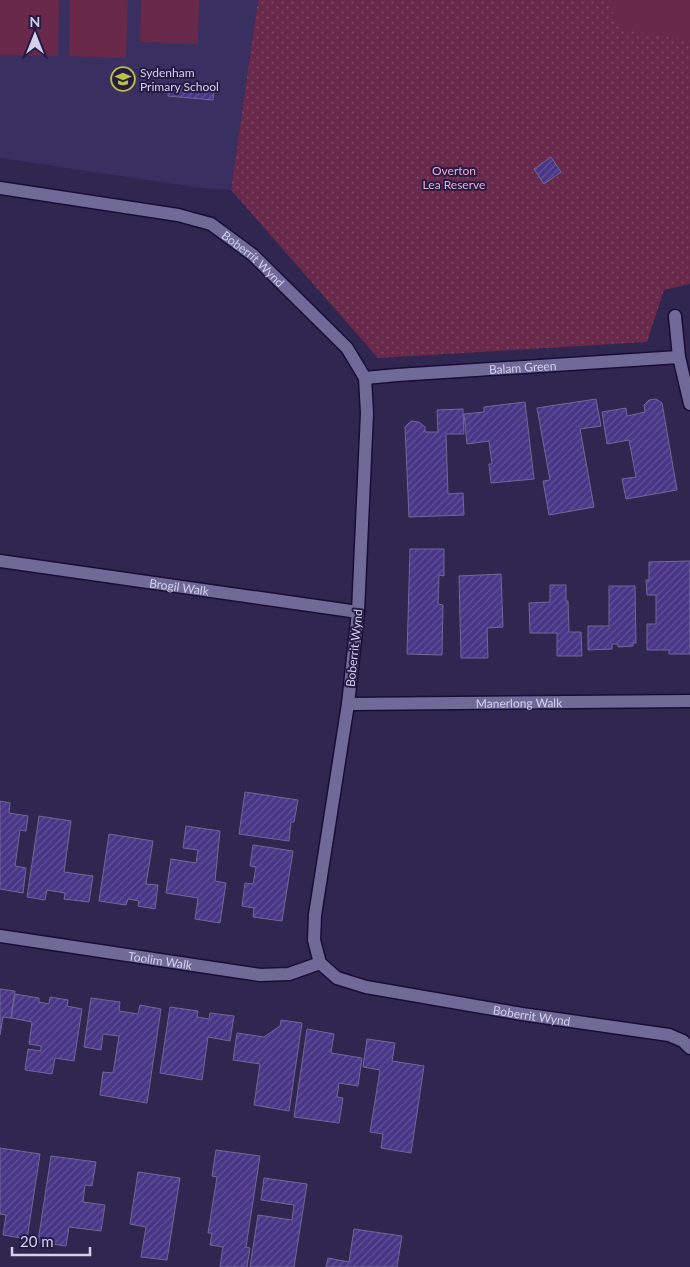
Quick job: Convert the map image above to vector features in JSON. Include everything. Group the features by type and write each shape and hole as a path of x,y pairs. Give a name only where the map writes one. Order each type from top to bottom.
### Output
{"street":[{"name":"Boberrit Wynd","path":"0,188 178,216 211,224 253,255 347,348 365,378 367,414 358,612 348,704 315,915 314,940 320,963 336,978 366,988 522,1014 668,1035 683,1041 690,1048"},
{"path":"675,316 679,358 690,404"},
{"name":"Balam Green","path":"365,378 397,374 679,358"},
{"name":"Brogil Walk","path":"0,561 358,612"},
{"name":"Manerlong Walk","path":"348,704 690,701"},
{"name":"Toolim Walk","path":"0,936 260,975 289,974 320,963"}],"shaded area":[{"name":"Sydenham Primary School","path":"0,0 258,0 231,190 195,187 0,158"}],"green space":[{"path":"0,0 59,0 58,56 0,55"},
{"path":"70,0 128,0 126,58 69,56"},
{"path":"141,0 199,0 198,44 140,42"},
{"name":"Overton Lea Reserve","path":"258,0 690,0 690,284 664,290 647,342 378,358 231,190"},
{"path":"605,0 690,0 690,40 624,30"}],"building":[{"path":"169,85 214,90 213,100 168,96"},
{"path":"551,157 561,172 544,184 534,169"},
{"path":"596,399 601,426 580,429 594,507 549,515 543,481 550,480 537,408"},
{"path":"656,399 662,403 677,490 626,499 622,479 636,477 629,440 607,444 602,412 626,408 627,416 645,412 644,405 649,400"},
{"path":"525,402 534,479 491,483 489,464 492,464 489,441 467,444 464,414 484,412 484,407"},
{"path":"463,409 464,434 446,434 448,494 463,493 464,515 409,517 405,427 411,421 419,422 425,427 425,432 438,432 437,410"},
{"path":"410,549 444,549 444,576 439,575 438,604 443,605 442,655 407,654"},
{"path":"690,561 690,654 669,654 669,650 647,650 647,624 656,624 656,595 647,595 646,580 649,580 649,562"},
{"path":"501,574 503,627 487,628 488,658 461,658 459,576"},
{"path":"550,585 566,585 569,632 581,632 582,656 557,656 557,633 530,633 529,603 550,602"},
{"path":"609,586 635,586 636,643 633,643 633,646 618,647 618,644 612,644 612,649 588,650 588,626 609,626"},
{"path":"245,792 298,800 294,822 291,822 289,841 239,834"},
{"path":"0,801 10,803 9,813 28,816 26,831 20,830 15,866 26,868 23,893 0,889"},
{"path":"39,816 71,821 64,872 93,876 89,902 64,899 65,893 47,890 45,900 27,897"},
{"path":"186,826 220,831 215,881 226,883 220,923 195,919 198,898 166,893 171,859 196,863 198,850 183,848"},
{"path":"109,834 153,841 146,884 158,885 155,909 138,906 139,901 128,899 126,905 99,901"},
{"path":"253,845 293,851 282,921 253,917 254,908 242,906 245,883 253,884 256,867 250,866"},
{"path":"0,989 15,991 11,1018 3,1017 0,1035"},
{"path":"15,994 39,998 39,1002 49,1004 50,997 68,1000 67,1006 82,1009 74,1061 55,1058 52,1074 25,1070 28,1049 41,1051 41,1046 29,1044 32,1022 11,1018"},
{"path":"91,998 120,1002 119,1011 138,1014 140,1005 161,1009 147,1103 100,1095 103,1072 113,1073 119,1036 103,1034 101,1050 84,1047"},
{"path":"170,1007 198,1011 197,1017 209,1019 210,1013 234,1016 230,1041 208,1037 202,1080 160,1073"},
{"path":"281,1020 302,1023 289,1111 254,1105 260,1064 233,1060 237,1033 264,1037 280,1026"},
{"path":"307,1029 334,1034 331,1053 362,1058 358,1086 339,1083 337,1097 343,1098 339,1123 294,1117"},
{"path":"367,1039 395,1043 392,1061 424,1066 411,1153 381,1148 383,1134 370,1132 380,1070 363,1067"},
{"path":"0,1148 40,1154 27,1239 3,1235 6,1215 0,1214"},
{"path":"216,1150 260,1156 246,1247 250,1248 247,1267 220,1267 223,1247 210,1245 212,1233 208,1233 217,1177 212,1176"},
{"path":"51,1156 96,1162 92,1186 85,1185 83,1202 105,1205 101,1231 69,1227 66,1246 38,1242"},
{"path":"138,1172 180,1178 167,1260 141,1257 146,1227 130,1224"},
{"path":"264,1178 307,1184 294,1267 250,1267 258,1215 292,1220 294,1205 261,1200"},
{"path":"354,1229 402,1236 397,1267 326,1267 328,1258 349,1262"}],"place":[{"name":"Sydenham Primary School","path":"123,79"}]}
